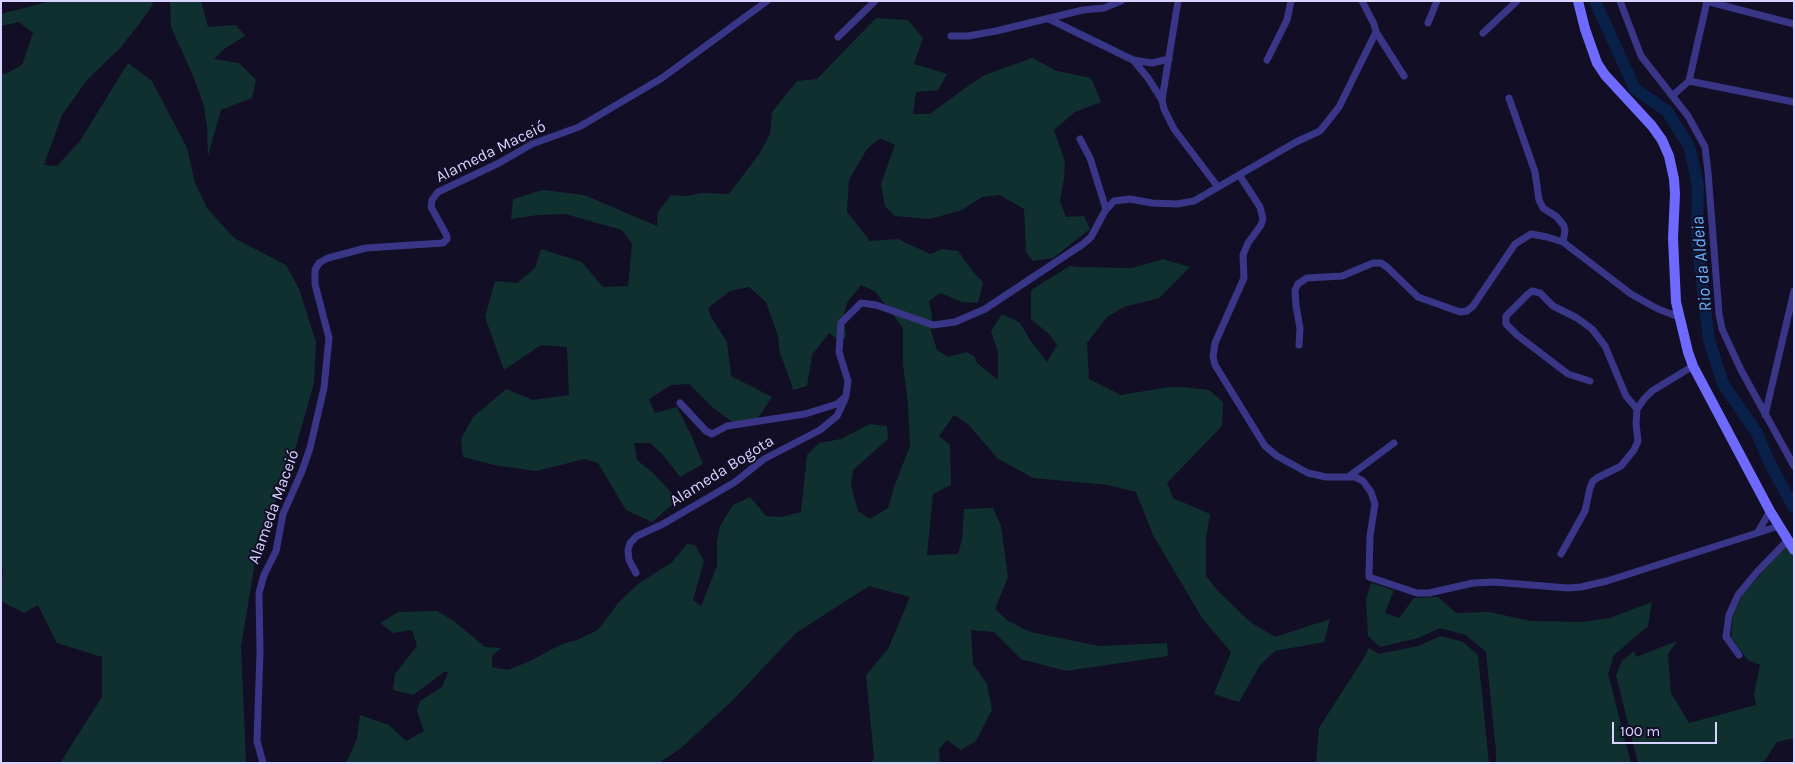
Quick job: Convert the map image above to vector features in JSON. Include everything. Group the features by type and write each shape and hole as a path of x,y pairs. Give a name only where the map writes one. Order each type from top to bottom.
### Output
{"street":[{"name":"Alameda Maceió","path":"263,763 257,741 260,652 259,593 264,575 276,551 283,514 310,448 324,388 329,338 315,284 315,270 319,263 328,258 366,248 443,243 447,236 431,207 432,200 438,192 499,163 532,144 579,127 662,78 767,1"},
{"path":"838,37 875,1"},
{"path":"951,36 968,36 996,31 1083,10 1104,8 1121,1"},
{"path":"1162,100 1178,1"},
{"path":"1267,60 1287,20 1291,1"},
{"path":"1362,1 1376,32 1404,76"},
{"path":"1428,23 1437,1"},
{"path":"1483,33 1517,1"},
{"path":"1578,1 1585,29 1597,63 1605,75 1652,126 1662,140 1669,156 1674,179 1674,276 1679,317 1693,366 1770,511 1794,550"},
{"path":"1620,1 1641,56 1691,121 1705,147 1719,314 1722,329 1728,346 1765,415 1793,461"},
{"path":"1672,96 1689,81 1707,1 1794,24"},
{"path":"1049,19 1133,60 1152,63 1169,59"},
{"path":"680,403 706,431 712,434 727,426 805,414 837,404 846,396 848,381 839,352 841,325 848,315 861,303 876,304 933,325 955,322 984,309 1083,244 1095,231 1106,209 1114,201 1125,199 1166,204 1194,201 1296,142 1320,131 1340,107 1376,32"},
{"path":"1133,60 1148,78 1162,100 1166,115 1174,129 1218,187"},
{"path":"1689,81 1794,102"},
{"path":"1509,98 1535,172 1539,200 1543,208 1557,217 1564,226 1563,242"},
{"path":"1080,139 1090,158 1106,209"},
{"path":"1240,176 1260,206 1263,219 1243,255 1244,278 1215,343 1213,358 1265,446 1277,456 1308,473 1326,477 1348,477 1362,481 1372,492 1375,504 1370,536 1369,578 1417,593 1429,594 1473,583 1494,582 1568,588 1590,586 1779,526"},
{"path":"1299,345 1300,328 1295,290 1298,284 1307,278 1342,276 1373,263 1381,263 1418,297 1460,312 1467,311 1473,306 1516,244 1530,234 1563,242 1631,294 1658,309 1679,317"},
{"path":"1590,381 1568,374 1517,335 1506,324 1506,316 1528,294 1536,291 1540,293 1553,306 1577,318 1592,329 1605,346 1626,396 1637,409"},
{"path":"1765,415 1794,291"},
{"path":"1561,554 1585,511 1593,481 1621,466 1634,450 1638,440 1637,409 1644,399 1693,366"},
{"name":"Alameda Bogota","path":"636,573 629,560 628,550 630,543 637,536 663,524 745,476 764,459 820,430 837,416 846,396"},
{"path":"1348,477 1394,443"},
{"path":"1758,532 1770,511"},
{"path":"1740,656 1726,637 1729,615 1738,595 1788,540"}],"green space":[{"path":"51,1 153,1 152,6 137,27 120,48 87,80 62,115 44,165 57,166 80,141 128,63 152,81 187,148 195,183 207,208 234,238 286,265 299,289 316,342 314,383 291,464 258,544 241,647 246,763 60,763 102,697 102,657 57,643 38,605 24,613 1,601 3,570 1,568 1,73 5,74 22,65 33,33 19,22 1,26 1,14"},
{"path":"170,1 201,1 208,27 236,25 245,36 224,49 214,59 239,63 256,80 252,98 221,110 208,156 204,106 194,78 171,27"},
{"path":"876,18 908,20 923,38 914,64 947,74 938,90 916,92 913,114 930,114 985,75 1032,58 1057,71 1091,78 1101,102 1075,112 1054,130 1065,161 1060,201 1066,217 1084,216 1090,229 1053,258 1033,261 1026,252 1024,209 1000,195 982,197 962,210 930,219 895,216 885,206 881,184 895,145 880,138 867,149 849,180 847,212 870,241 898,239 930,254 942,249 958,251 983,282 978,303 962,302 940,293 929,301 932,316 931,331 937,350 948,357 966,352 974,356 977,363 998,380 998,352 991,331 1002,314 1020,323 1047,362 1057,345 1050,335 1031,319 1031,290 1070,266 1132,268 1163,259 1190,267 1159,298 1124,307 1107,317 1087,343 1089,379 1121,395 1169,387 1183,387 1209,390 1223,402 1222,426 1167,483 1173,498 1210,514 1206,539 1206,576 1217,590 1250,622 1275,637 1330,619 1324,642 1275,651 1260,665 1239,702 1214,694 1231,652 1202,618 1153,535 1136,492 1108,485 1033,478 997,458 968,424 954,415 939,436 950,445 951,485 933,494 927,555 958,554 962,540 964,509 993,508 1001,526 1008,577 995,609 1008,621 1030,632 1099,646 1167,643 1168,656 1066,671 1021,659 994,632 971,630 973,664 987,684 992,710 976,741 961,750 947,740 939,749 940,763 871,763 874,758 866,675 888,649 910,597 869,586 796,633 732,701 681,748 659,763 346,763 357,739 360,715 389,725 406,741 424,731 417,711 420,701 442,687 448,672 444,672 413,695 393,690 395,674 417,646 412,630 393,633 380,623 398,612 437,611 454,621 485,647 501,648 492,656 492,667 508,670 562,644 577,640 598,630 619,602 638,584 671,563 687,544 695,545 704,561 693,600 701,606 717,566 717,542 720,526 733,505 750,497 766,516 782,517 801,512 807,455 819,443 841,439 870,424 887,426 888,439 853,470 851,486 858,511 870,519 888,508 910,446 908,404 903,364 903,328 875,291 861,285 847,303 843,318 846,336 841,342 829,333 812,355 807,386 793,390 780,353 778,336 766,302 749,287 730,291 708,308 711,317 727,342 731,376 772,397 754,424 731,421 712,407 689,384 671,385 649,399 655,413 677,407 703,464 680,477 663,455 650,443 634,443 637,460 654,474 678,500 652,522 626,510 598,463 585,459 536,471 494,465 463,457 461,439 473,417 506,389 533,400 569,395 567,347 541,345 504,370 485,317 495,281 517,283 535,268 541,249 582,262 603,287 628,286 632,244 622,230 565,214 511,219 513,199 543,190 584,195 657,226 658,212 671,195 729,194 760,153 770,134 772,112 797,81 817,79"},
{"path":"1787,545 1794,557 1794,738 1777,742 1763,763 1638,763 1616,675 1622,661 1634,651 1636,657 1677,641 1668,654 1671,693 1689,723 1756,705 1754,694 1760,665 1748,660 1731,638 1733,615 1743,594"},
{"path":"1371,583 1394,590 1385,613 1399,618 1414,598 1438,597 1456,613 1489,612 1531,621 1582,622 1610,618 1652,602 1648,626 1614,655 1608,674 1631,763 1496,763 1486,652 1466,635 1440,628 1418,638 1380,647 1368,636 1366,599"},
{"path":"1441,636 1463,642 1478,655 1489,763 1316,763 1319,728 1369,648 1379,654 1418,646"}],"waterway":[{"name":"Rio da Aldeia","path":"1595,1 1635,89 1667,111 1689,146 1698,185 1697,241 1709,340 1723,384 1757,433 1769,462 1794,508"}]}
